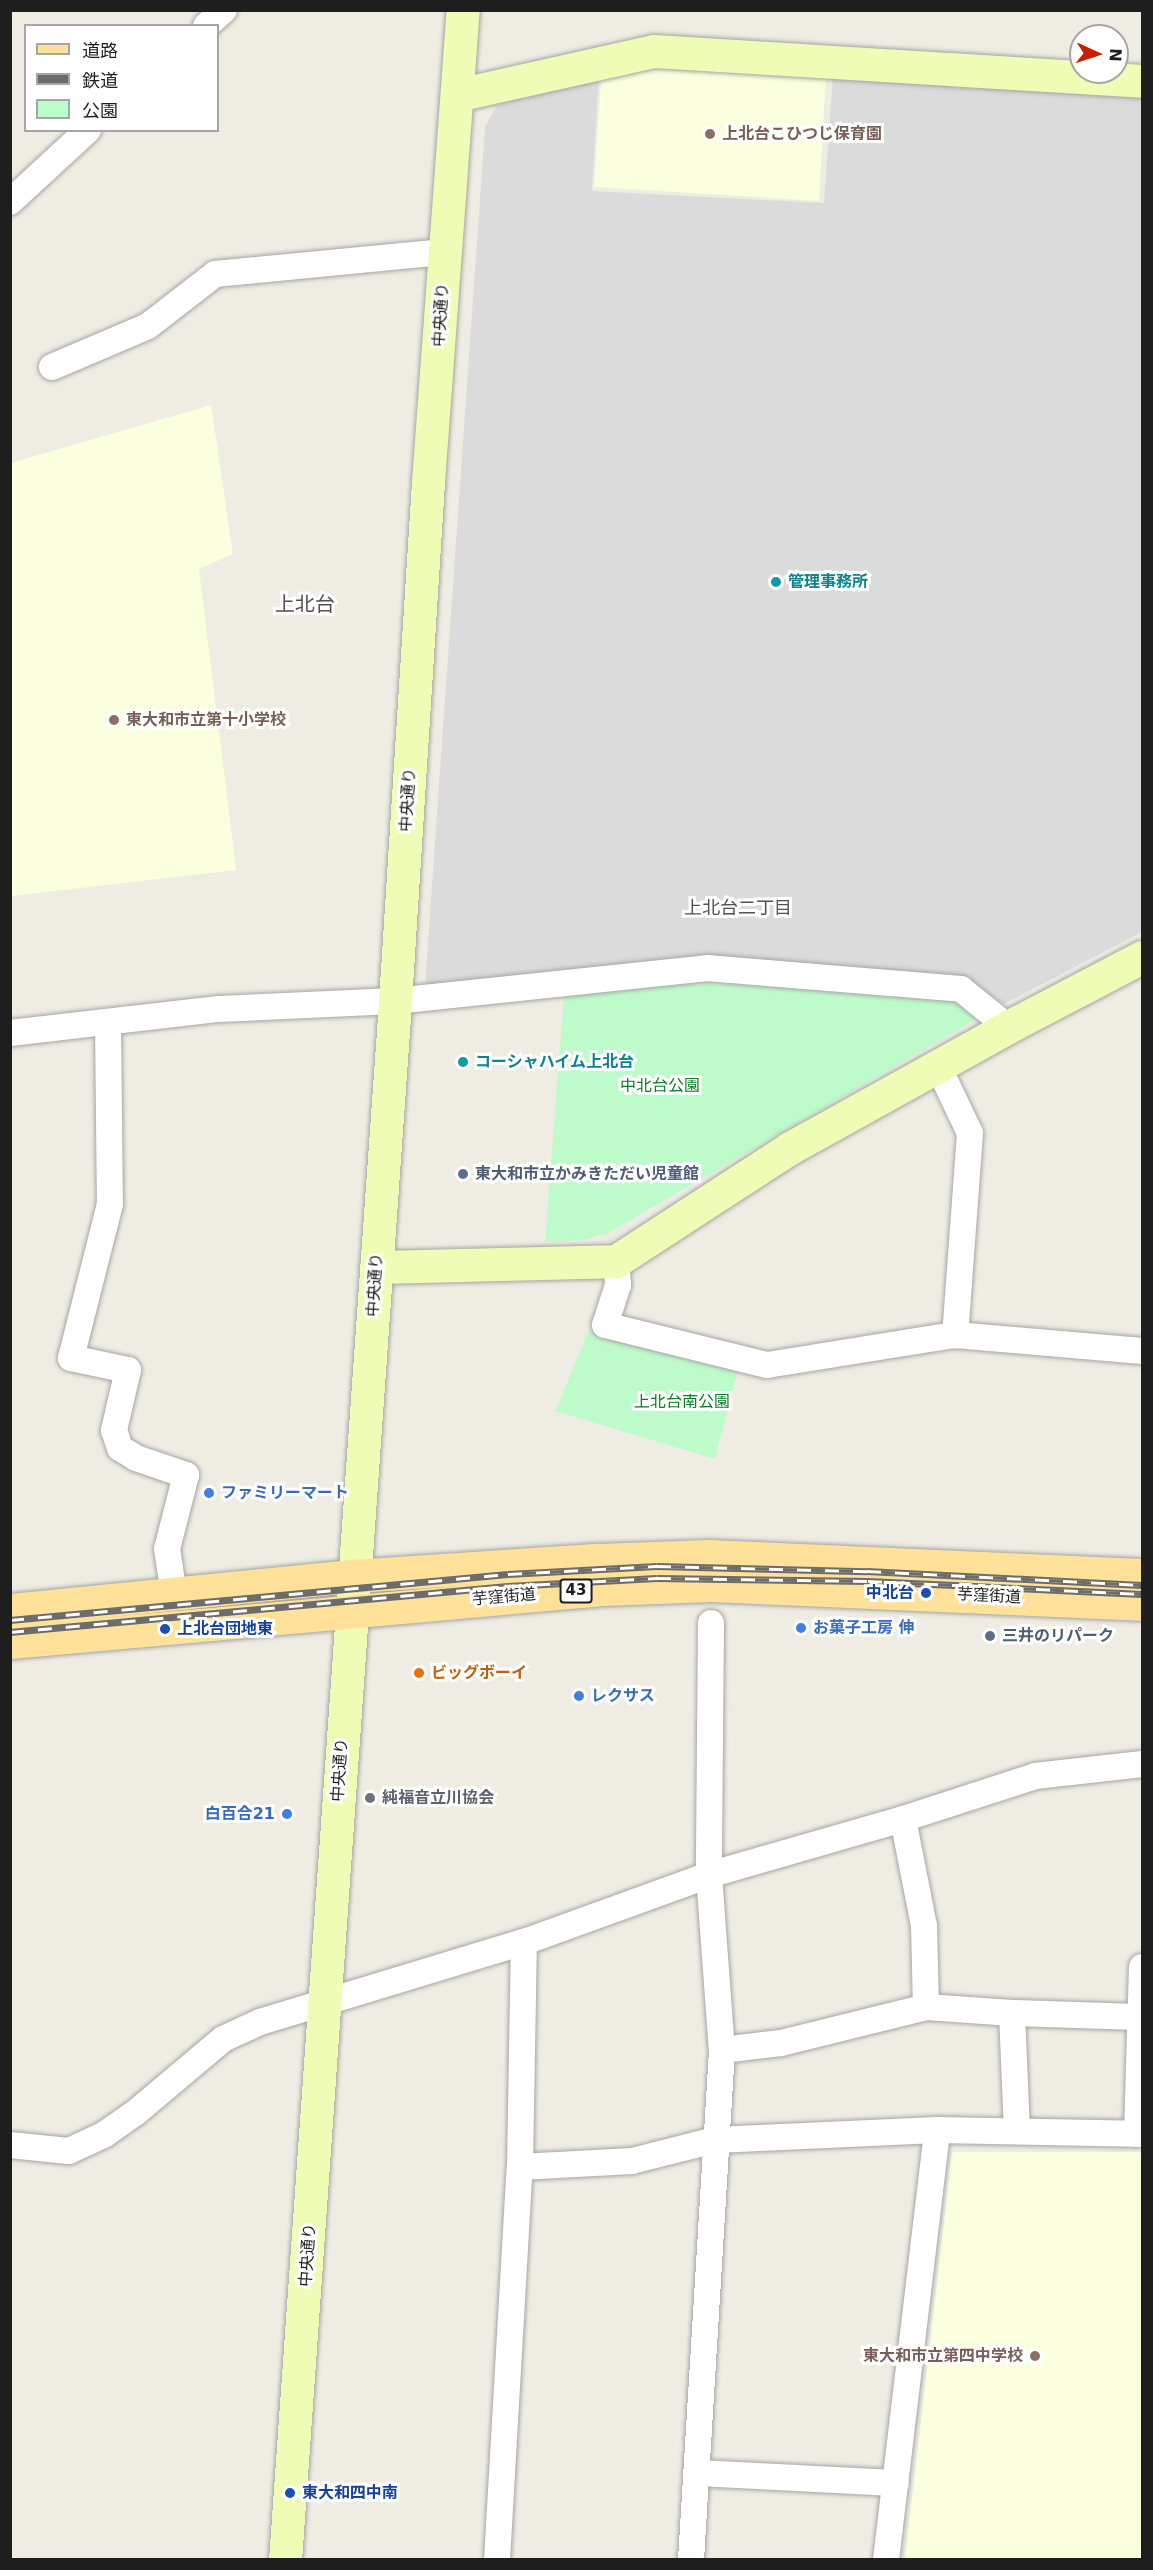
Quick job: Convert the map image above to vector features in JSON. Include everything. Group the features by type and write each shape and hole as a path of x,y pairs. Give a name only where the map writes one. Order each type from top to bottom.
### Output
{"main road":[{"name":"芋窪街道","path":"10,1610 353,1576 597,1560 709,1556 1143,1575"},
{"name":"芋窪街道","path":"10,1642 603,1589 711,1585 1143,1604"}],"street":[{"path":"208,24 224,10"},
{"name":"中央通り","path":"285,2559 326,2004 350,1610 395,1000 463,10"},
{"path":"457,95 654,51 1143,81"},
{"path":"10,202 86,132"},
{"path":"52,367 148,326 215,274 445,252"},
{"path":"376,1267 616,1261 790,1148 1008,1027 1143,957"},
{"path":"10,1034 219,1009 395,1000 707,968 962,988 1008,1027"},
{"path":"108,1022 110,1204 71,1358 128,1370 114,1430 120,1448 136,1458 186,1475 167,1549 174,1594"},
{"path":"938,1066 970,1133 954,1335"},
{"path":"616,1261 618,1285 605,1325 767,1365 954,1335 1143,1351"},
{"path":"691,2559 722,2050 709,1875 711,1623"},
{"path":"10,2145 69,2151 105,2134 134,2114 223,2039 260,2022 326,2004 524,1942 709,1875 903,1819 1035,1776 1143,1764"},
{"path":"903,1819 924,1926 926,2007"},
{"path":"497,2559 520,2167 524,1942"},
{"path":"520,2167 632,2161 715,2139 937,2130 1137,2134 1143,1967"},
{"path":"722,2050 782,2043 926,2007 1140,2018"},
{"path":"1012,2013 1017,2130"},
{"path":"886,2559 937,2130"},
{"path":"697,2473 896,2483"}],"shaded area":[{"name":"上北台こひつじ保育園","path":"654,62 826,72 819,201 594,187 601,81 605,75"},
{"path":"599,75 592,191 824,203 833,75 1142,95 1142,932 1004,1004 968,981 937,975 666,959 425,985 485,127 497,105"},
{"name":"東大和市立第十小学校","path":"211,405 233,554 199,569 236,870 11,896 11,463"},
{"name":"東大和市立第四中学校","path":"952,2152 1142,2152 1142,2559 905,2559"}],"green space":[{"name":"中北台公園","path":"706,983 964,999 975,1011 975,1020 608,1233 584,1240 545,1242 564,994"},
{"name":"上北台南公園","path":"589,1330 738,1370 715,1459 555,1411"}],"railway":[{"path":"10,1620 508,1574 657,1566 867,1571 1142,1585"},
{"path":"10,1632 508,1586 657,1578 868,1581 1142,1594"}],"place":[{"name":"上北台こひつじ保育園","path":"710,134"},
{"name":"管理事務所","path":"776,582"},
{"name":"東大和市立第十小学校","path":"114,720"},
{"name":"コーシャハイム上北台","path":"463,1062"},
{"name":"東大和市立かみきただい児童館","path":"463,1174"},
{"name":"ファミリーマート","path":"209,1493"},
{"name":"中北台","path":"926,1593"},
{"name":"お菓子工房 伸","path":"801,1628"},
{"name":"上北台団地東","path":"165,1629"},
{"name":"三井のリパーク","path":"990,1636"},
{"name":"ビッグボーイ","path":"419,1673"},
{"name":"レクサス","path":"579,1696"},
{"name":"純福音立川協会","path":"370,1798"},
{"name":"白百合21","path":"287,1814"},
{"name":"東大和市立第四中学校","path":"1035,2356"},
{"name":"東大和四中南","path":"290,2493"}],"district":[{"name":"上北台","path":"305,604"},
{"name":"上北台二丁目","path":"738,908"}]}
